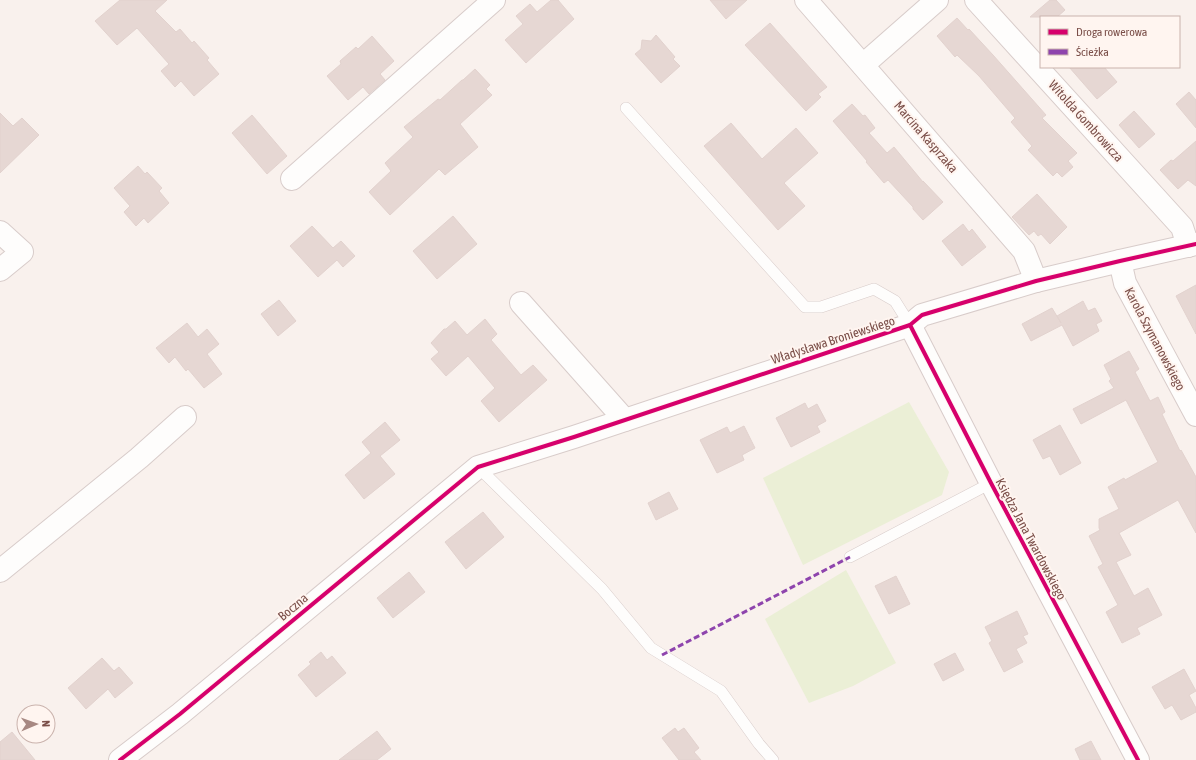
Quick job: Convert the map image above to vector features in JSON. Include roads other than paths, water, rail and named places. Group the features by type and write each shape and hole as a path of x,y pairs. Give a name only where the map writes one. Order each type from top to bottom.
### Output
{"street":[{"path":"292,179 494,0"},
{"name":"Marcina Kasprzaka","path":"806,0 1024,251 1036,281"},
{"path":"864,65 937,0"},
{"name":"Witolda Gombrowicza","path":"976,0 1182,227 1192,245"},
{"path":"0,232 22,252 0,270"},
{"name":"Władysława Broniewskiego","path":"478,467 910,326 922,315 1036,281 1192,245"},
{"name":"Karola Szymanowskiego","path":"1120,261 1125,283 1196,415"},
{"path":"521,303 625,420"},
{"name":"Księdza Jana Twardowskiego","path":"910,326 991,484 1138,760"},
{"path":"0,571 139,458 185,417"},
{"name":"Boczna","path":"120,760 180,714 478,467"}],"lane":[{"path":"626,108 805,307 821,307 874,289 895,301 910,326"},
{"path":"478,467 602,589 651,648 721,691 759,744 773,760"},
{"path":"850,557 991,484"}]}
